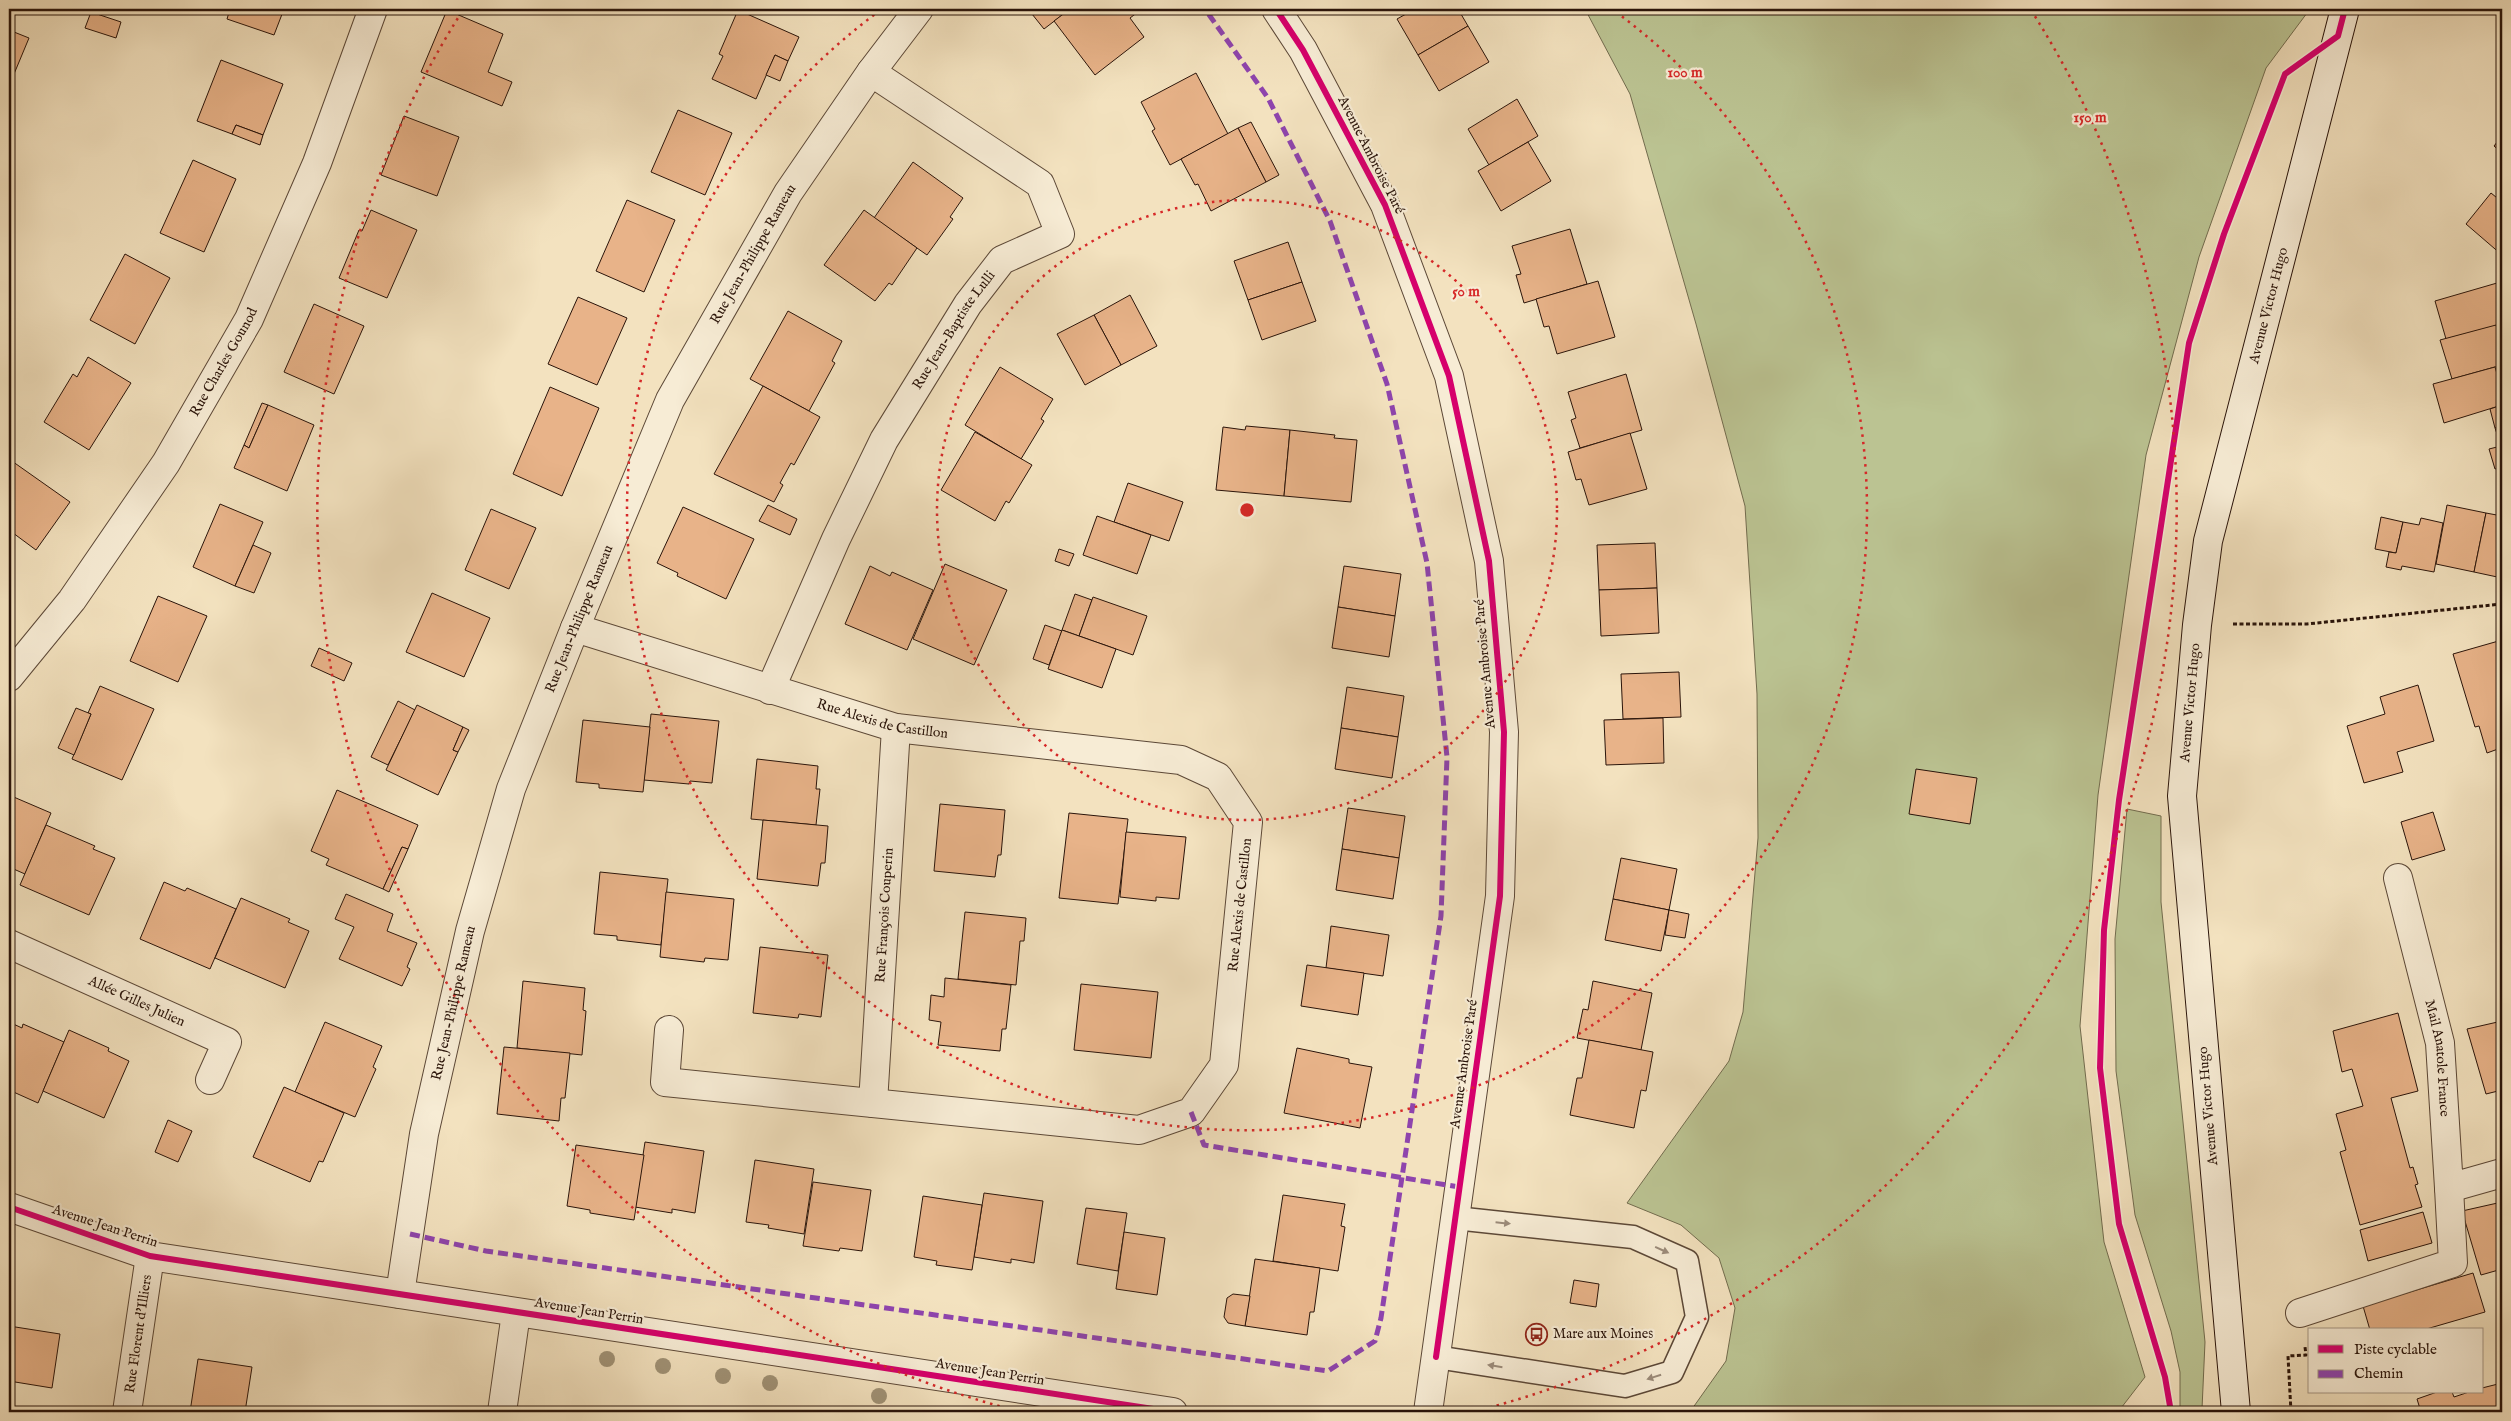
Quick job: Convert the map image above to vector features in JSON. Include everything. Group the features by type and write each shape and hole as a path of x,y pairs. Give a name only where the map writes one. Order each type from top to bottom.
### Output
{"street":[{"name":"Rue Charles Gounod","path":"9,677 72,600 166,463 250,319 318,163 373,9"},
{"name":"Rue Jean-Philippe Rameau","path":"400,1294 424,1134 470,931 511,789 575,628 670,400 788,193 871,72 919,9"},
{"name":"Avenue Ambroise Paré","path":"1276,9 1303,50 1385,205 1449,376 1489,561 1504,732 1500,896 1428,1412"},
{"name":"Avenue Victor Hugo","path":"2236,1412 2182,796 2197,624 2208,541 2345,9"},
{"name":"Rue Jean-Baptiste Lulli","path":"770,690 836,538 884,440 968,304 1002,260 1060,234 1040,184 871,72"},
{"name":"Rue Alexis de Castillon","path":"575,628 896,728 1181,760 1218,777 1248,822 1224,1065 1191,1112 1139,1130 665,1082 669,1030"},
{"name":"Rue François Couperin","path":"873,1103 896,728"},
{"name":"Mail Anatole France","path":"2300,1313 2453,1262 2440,1043 2398,878"},
{"name":"Allée Gilles Julien","path":"9,944 227,1042 210,1080"},
{"path":"2449,1188 2502,1174"},
{"name":"Avenue Jean Perrin","path":"9,1207 150,1256 1173,1412"},
{"name":"Rue Florent d'Illiers","path":"127,1412 150,1256"},
{"path":"502,1412 516,1313"}],"lane":[{"path":"1436,1357 1625,1386 1672,1372 1697,1317 1687,1261 1633,1237 1455,1218"}],"path":[{"path":"2197,624 2307,624 2502,604"},
{"path":"2292,1412 2288,1356 2306,1355 2300,1313"}],"green space":[{"path":"1585,9 2310,9 2266,68 2199,257 2146,455 2098,795 2080,1026 2104,1242 2145,1377 2118,1412 1715,1412 1692,1409 1726,1361 1735,1308 1719,1258 1681,1225 1627,1203 1729,1061 1743,1012 1758,838 1757,694 1745,506 1696,324 1630,94"},
{"path":"2127,809 2161,816 2161,902 2205,1342 2202,1409 2194,1412 2180,1412 2180,1372 2171,1331 2135,1215 2116,1071 2115,939"}],"building":[{"path":"29,9 48,9 46,14"},
{"path":"230,9 284,9 274,35 227,19"},
{"path":"1028,9 1070,9 1044,29"},
{"path":"1070,9 1142,9 1130,18 1144,37 1095,75 1054,21"},
{"path":"1415,9 1458,9 1468,26 1418,55 1397,19"},
{"path":"447,10 503,34 488,72 512,82 502,106 421,72"},
{"path":"738,10 799,37 788,61 775,55 756,99 712,79 723,56 719,54"},
{"path":"91,12 121,22 116,38 85,28"},
{"path":"1468,26 1489,62 1439,91 1418,55"},
{"path":"9,30 29,38 9,86"},
{"path":"775,55 788,61 780,81 766,75"},
{"path":"221,60 283,84 263,135 236,125 232,134 197,121"},
{"path":"1196,73 1228,134 1170,165 1152,131 1155,129 1141,102"},
{"path":"1517,99 1538,136 1489,165 1468,129"},
{"path":"678,110 732,133 705,195 651,172"},
{"path":"404,116 459,137 437,196 381,175"},
{"path":"1251,122 1279,175 1266,182 1238,128"},
{"path":"236,125 263,135 260,145 232,134"},
{"path":"1238,128 1266,182 1211,211 1198,184 1195,185 1181,159"},
{"path":"2502,136 2502,153 2494,146"},
{"path":"1528,142 1551,181 1501,211 1478,171"},
{"path":"193,160 236,179 204,252 160,233"},
{"path":"913,162 963,198 950,217 953,219 927,255 874,218"},
{"path":"2491,193 2502,202 2502,255 2466,224"},
{"path":"627,200 675,220 644,292 596,271"},
{"path":"371,210 417,230 387,298 339,278 359,230 362,231"},
{"path":"864,210 917,248 892,285 889,283 875,301 824,265"},
{"path":"1570,229 1587,284 1524,303 1516,275 1521,274 1512,246"},
{"path":"1288,242 1302,282 1248,300 1234,261"},
{"path":"125,254 170,278 135,344 90,320"},
{"path":"1598,281 1615,337 1557,354 1549,326 1544,327 1536,299"},
{"path":"1302,282 1316,321 1262,340 1248,300"},
{"path":"2497,283 2502,301 2502,324 2446,339 2435,301"},
{"path":"1130,295 1157,346 1121,365 1094,315"},
{"path":"578,297 627,318 597,385 548,364"},
{"path":"314,304 364,326 334,394 284,372"},
{"path":"788,311 842,341 832,361 835,363 809,411 750,379"},
{"path":"1094,315 1121,365 1085,385 1057,334"},
{"path":"2496,325 2502,346 2502,365 2452,379 2440,340"},
{"path":"88,357 131,383 89,450 44,422 73,374 77,377"},
{"path":"1000,367 1053,399 1041,419 1044,421 1021,459 965,425"},
{"path":"2495,367 2502,391 2502,405 2444,423 2433,384"},
{"path":"1626,374 1642,430 1580,448 1571,420 1576,418 1568,392"},
{"path":"763,386 820,417 794,465 791,463 780,483 783,485 774,502 714,474"},
{"path":"550,387 599,408 562,496 513,474"},
{"path":"262,403 268,405 249,448 244,445"},
{"path":"268,405 314,425 287,491 234,468 244,445 249,448"},
{"path":"2502,405 2502,426 2495,428 2490,409"},
{"path":"1246,426 1290,430 1284,496 1216,490 1223,427 1245,430"},
{"path":"2502,426 2502,446 2501,446 2495,428"},
{"path":"1290,430 1335,435 1334,438 1357,440 1351,502 1284,496"},
{"path":"975,432 1032,465 1009,503 1006,501 995,521 941,490"},
{"path":"1630,433 1647,489 1589,505 1581,479 1576,480 1568,452"},
{"path":"2501,446 2502,467 2495,469 2489,449"},
{"path":"9,459 70,502 36,550 9,530"},
{"path":"1128,483 1183,502 1169,541 1114,522"},
{"path":"220,504 263,522 235,586 193,567"},
{"path":"768,505 797,519 790,535 759,521"},
{"path":"2447,505 2486,513 2474,572 2436,564"},
{"path":"683,507 754,539 726,599 677,576 678,573 657,563"},
{"path":"491,509 536,528 509,589 465,570"},
{"path":"2486,513 2502,516 2502,578 2474,572"},
{"path":"1097,516 1151,535 1137,574 1083,555"},
{"path":"2381,517 2403,522 2396,553 2375,549"},
{"path":"2421,518 2443,523 2434,572 2402,566 2401,570 2386,567 2389,552 2396,553 2403,522 2419,525"},
{"path":"1655,543 1657,588 1599,590 1597,545"},
{"path":"253,545 271,553 254,593 235,586"},
{"path":"1059,549 1074,554 1069,566 1055,561"},
{"path":"945,564 1007,590 974,665 913,639"},
{"path":"870,566 890,576 892,572 933,590 907,650 845,624"},
{"path":"1344,566 1401,574 1395,616 1338,607"},
{"path":"1657,588 1659,633 1601,636 1599,590"},
{"path":"432,593 490,618 464,677 406,652"},
{"path":"1075,594 1092,600 1079,636 1062,630"},
{"path":"158,596 207,616 178,682 130,661"},
{"path":"1093,597 1147,616 1133,655 1079,636"},
{"path":"1338,607 1395,616 1389,657 1332,648"},
{"path":"1045,625 1062,631 1049,665 1033,659"},
{"path":"1062,630 1116,649 1102,688 1048,669"},
{"path":"2502,640 2502,762 2498,749 2487,753 2479,726 2475,727 2453,654"},
{"path":"319,648 352,663 344,681 311,666"},
{"path":"1679,672 1681,717 1623,719 1621,674"},
{"path":"2418,685 2434,741 2397,752 2403,772 2364,783 2347,726 2385,714 2380,697"},
{"path":"100,686 154,709 122,780 72,759 91,714 88,713"},
{"path":"1347,687 1404,696 1398,737 1341,728"},
{"path":"398,701 415,710 388,765 371,757"},
{"path":"417,705 463,727 453,750 458,752 438,795 386,770"},
{"path":"76,708 91,714 74,755 58,748"},
{"path":"651,714 719,721 712,783 690,781 689,784 644,780"},
{"path":"1663,718 1664,763 1606,765 1604,720"},
{"path":"583,720 650,727 643,792 599,788 599,784 576,782"},
{"path":"463,727 469,730 458,752 453,750"},
{"path":"1341,728 1398,737 1392,778 1335,769"},
{"path":"757,759 818,766 816,789 820,789 816,825 751,819"},
{"path":"1916,769 1977,778 1970,824 1909,814"},
{"path":"337,790 418,825 408,849 402,847 383,889 326,865 329,859 311,851"},
{"path":"9,795 51,813 25,874 9,867"},
{"path":"940,804 1005,810 1001,855 998,855 995,877 934,871"},
{"path":"1348,808 1405,816 1399,858 1342,849"},
{"path":"2433,812 2445,850 2412,860 2401,822"},
{"path":"1069,813 1128,819 1118,904 1059,898"},
{"path":"763,820 828,826 825,863 821,863 818,886 757,879"},
{"path":"46,825 95,846 93,849 115,858 89,915 20,885"},
{"path":"1126,832 1186,837 1179,899 1156,897 1156,901 1120,897"},
{"path":"402,847 408,849 389,892 383,889"},
{"path":"1342,849 1399,858 1393,899 1336,890"},
{"path":"1621,858 1677,869 1669,910 1613,899"},
{"path":"600,872 668,879 661,945 617,940 617,936 594,934"},
{"path":"164,882 185,891 187,888 236,909 210,969 140,939"},
{"path":"666,892 734,899 728,960 705,958 704,962 660,957"},
{"path":"346,894 393,914 387,931 417,943 407,967 410,969 402,986 339,959 354,927 335,919"},
{"path":"241,898 290,919 288,922 309,931 285,988 215,958"},
{"path":"1613,899 1669,910 1661,951 1605,940"},
{"path":"1669,910 1689,914 1685,938 1665,935"},
{"path":"965,912 1026,918 1024,941 1020,941 1016,985 958,979"},
{"path":"1331,926 1389,935 1383,976 1326,968"},
{"path":"760,947 828,955 821,1017 799,1014 798,1018 753,1013"},
{"path":"1307,965 1364,973 1358,1015 1301,1006"},
{"path":"945,978 1011,985 1006,1029 1002,1029 1000,1051 938,1045 941,1022 929,1020 931,995 944,997"},
{"path":"523,981 585,988 583,1010 586,1011 582,1055 517,1048"},
{"path":"1593,981 1652,993 1641,1050 1577,1038 1583,1009 1588,1010"},
{"path":"1081,984 1158,992 1151,1058 1074,1050"},
{"path":"2398,1013 2418,1091 2391,1098 2410,1168 2413,1167 2418,1184 2415,1185 2422,1207 2360,1225 2340,1152 2346,1150 2336,1114 2363,1106 2352,1069 2342,1072 2333,1031"},
{"path":"2502,1021 2502,1090 2486,1094 2467,1029"},
{"path":"9,1022 22,1028 23,1024 64,1042 38,1103 9,1090"},
{"path":"325,1022 382,1046 373,1067 376,1069 355,1117 295,1092"},
{"path":"69,1030 109,1048 108,1051 129,1061 104,1118 43,1091"},
{"path":"1589,1040 1653,1052 1646,1091 1641,1090 1634,1128 1570,1115 1577,1078 1582,1078"},
{"path":"504,1047 570,1053 565,1098 561,1098 559,1121 497,1114"},
{"path":"1297,1048 1349,1059 1349,1063 1372,1067 1360,1128 1284,1113"},
{"path":"284,1087 344,1113 323,1162 319,1161 310,1182 253,1157"},
{"path":"168,1120 192,1131 178,1162 155,1152"},
{"path":"645,1142 704,1151 695,1213 672,1209 672,1213 635,1207"},
{"path":"576,1145 644,1155 634,1220 590,1213 590,1210 567,1206"},
{"path":"755,1160 814,1169 804,1234 768,1228 769,1225 746,1222"},
{"path":"813,1182 871,1190 862,1251 840,1248 839,1251 803,1246"},
{"path":"984,1193 1043,1201 1034,1263 1011,1259 1011,1263 974,1257"},
{"path":"1283,1195 1345,1204 1341,1226 1345,1227 1338,1271 1273,1261"},
{"path":"923,1196 982,1205 972,1270 936,1265 937,1261 914,1257"},
{"path":"2502,1202 2502,1269 2481,1275 2462,1211"},
{"path":"1086,1208 1127,1213 1118,1271 1077,1264"},
{"path":"2423,1212 2432,1243 2368,1261 2360,1230"},
{"path":"1124,1232 1165,1238 1157,1295 1116,1289"},
{"path":"1255,1259 1320,1268 1314,1312 1310,1312 1307,1335 1245,1326"},
{"path":"2473,1273 2485,1312 2430,1328 2369,1328 2363,1306"},
{"path":"1574,1280 1599,1284 1596,1307 1570,1303"},
{"path":"1233,1294 1250,1296 1245,1326 1228,1323 1224,1317 1227,1298"},
{"path":"9,1326 60,1334 52,1388 9,1381"},
{"path":"198,1359 252,1367 245,1412 190,1412"},
{"path":"2502,1383 2502,1412 2421,1412 2417,1399 2431,1394 2453,1394 2454,1397 2463,1394 2484,1394 2484,1388"},
{"path":"328,1408 346,1411 346,1412 327,1412"}],"marked path":[{"path":"410,1234 486,1251 1328,1371 1375,1341 1381,1318 1441,916 1447,757 1427,563 1387,384 1330,221 1268,98 1205,9"},
{"path":"1191,1112 1204,1145 1459,1187"}],"cycle path":[{"path":"1276,9 1303,50 1385,205 1449,376 1489,561 1504,732 1500,896 1436,1357"},
{"path":"2171,1412 2165,1377 2119,1224 2100,1068 2104,930 2119,800 2189,343 2224,234 2285,74 2338,36 2345,9"},
{"path":"9,1207 150,1256 1173,1412"}],"place":[{"name":"Mare aux Moines","path":"1537,1334"}]}
